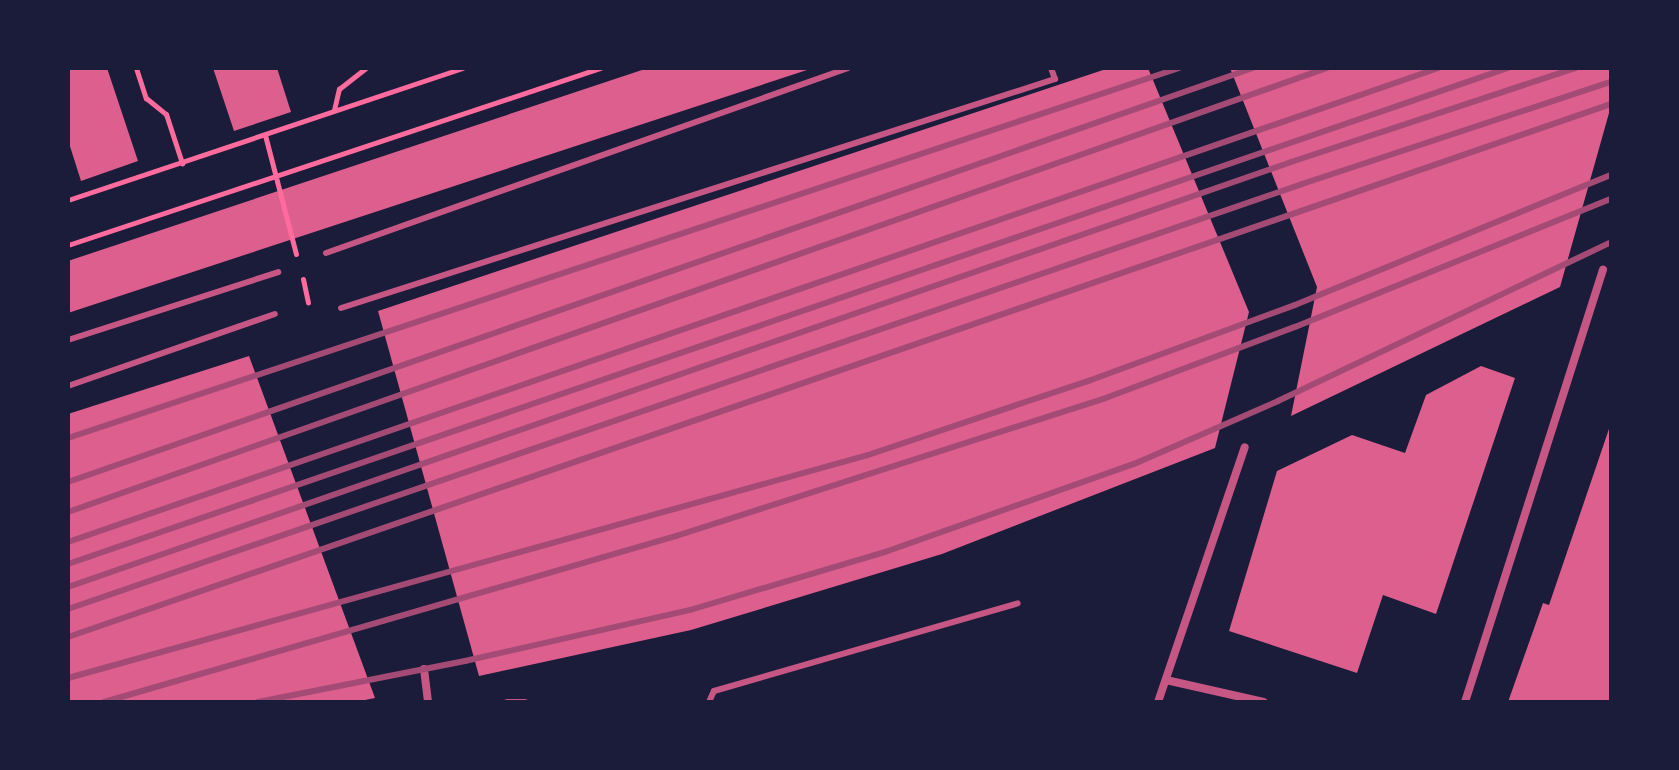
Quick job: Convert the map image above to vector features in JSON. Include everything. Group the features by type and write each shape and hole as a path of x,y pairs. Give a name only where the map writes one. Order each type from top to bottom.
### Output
{"street":[{"path":"1465,702 1603,269"},
{"path":"1158,702 1245,447"},
{"path":"424,669 428,702"},
{"path":"1166,680 1264,702"}],"lane":[{"path":"326,253 848,68"},
{"path":"341,308 1055,79 1051,68"},
{"path":"68,340 278,272"},
{"path":"68,386 275,314"},
{"path":"709,702 714,691 1018,603"},
{"path":"507,702 525,702"}],"path":[{"path":"136,68 146,98 166,114 182,163"},
{"path":"334,111 339,89 366,68"},
{"path":"68,200 462,68"},
{"path":"68,245 600,68"},
{"path":"265,135 299,264"},
{"path":"302,277 308,302"}],"building":[{"path":"68,68 107,68 138,161 81,181 68,140"},
{"path":"213,68 277,68 291,112 234,131"},
{"path":"648,68 810,69 68,313 68,261"},
{"path":"1109,68 1148,68 1249,312 1215,448 942,554 691,630 479,676 378,311"},
{"path":"1230,68 1611,68 1611,106 1560,287 1291,416 1317,287"},
{"path":"249,356 375,698 355,702 68,702 68,414"},
{"path":"1481,366 1515,378 1436,614 1383,595 1357,673 1229,631 1277,471 1352,435 1405,453 1426,395"},
{"path":"1611,423 1611,702 1508,702 1543,603 1549,605"}],"railway":[{"path":"68,438 1179,68"},
{"path":"68,482 1253,68"},
{"path":"68,512 1327,68"},
{"path":"68,542 1438,68"},
{"path":"68,564 1508,68"},
{"path":"68,587 1291,162 1576,68"},
{"path":"68,609 1302,184 1611,82"},
{"path":"68,637 1611,104"},
{"path":"68,678 868,455 1091,380 1295,305 1611,175"},
{"path":"104,702 676,536 1103,399 1295,327 1611,199"},
{"path":"258,702 465,661 690,610 885,552 1134,464 1278,401 1611,242"}]}
